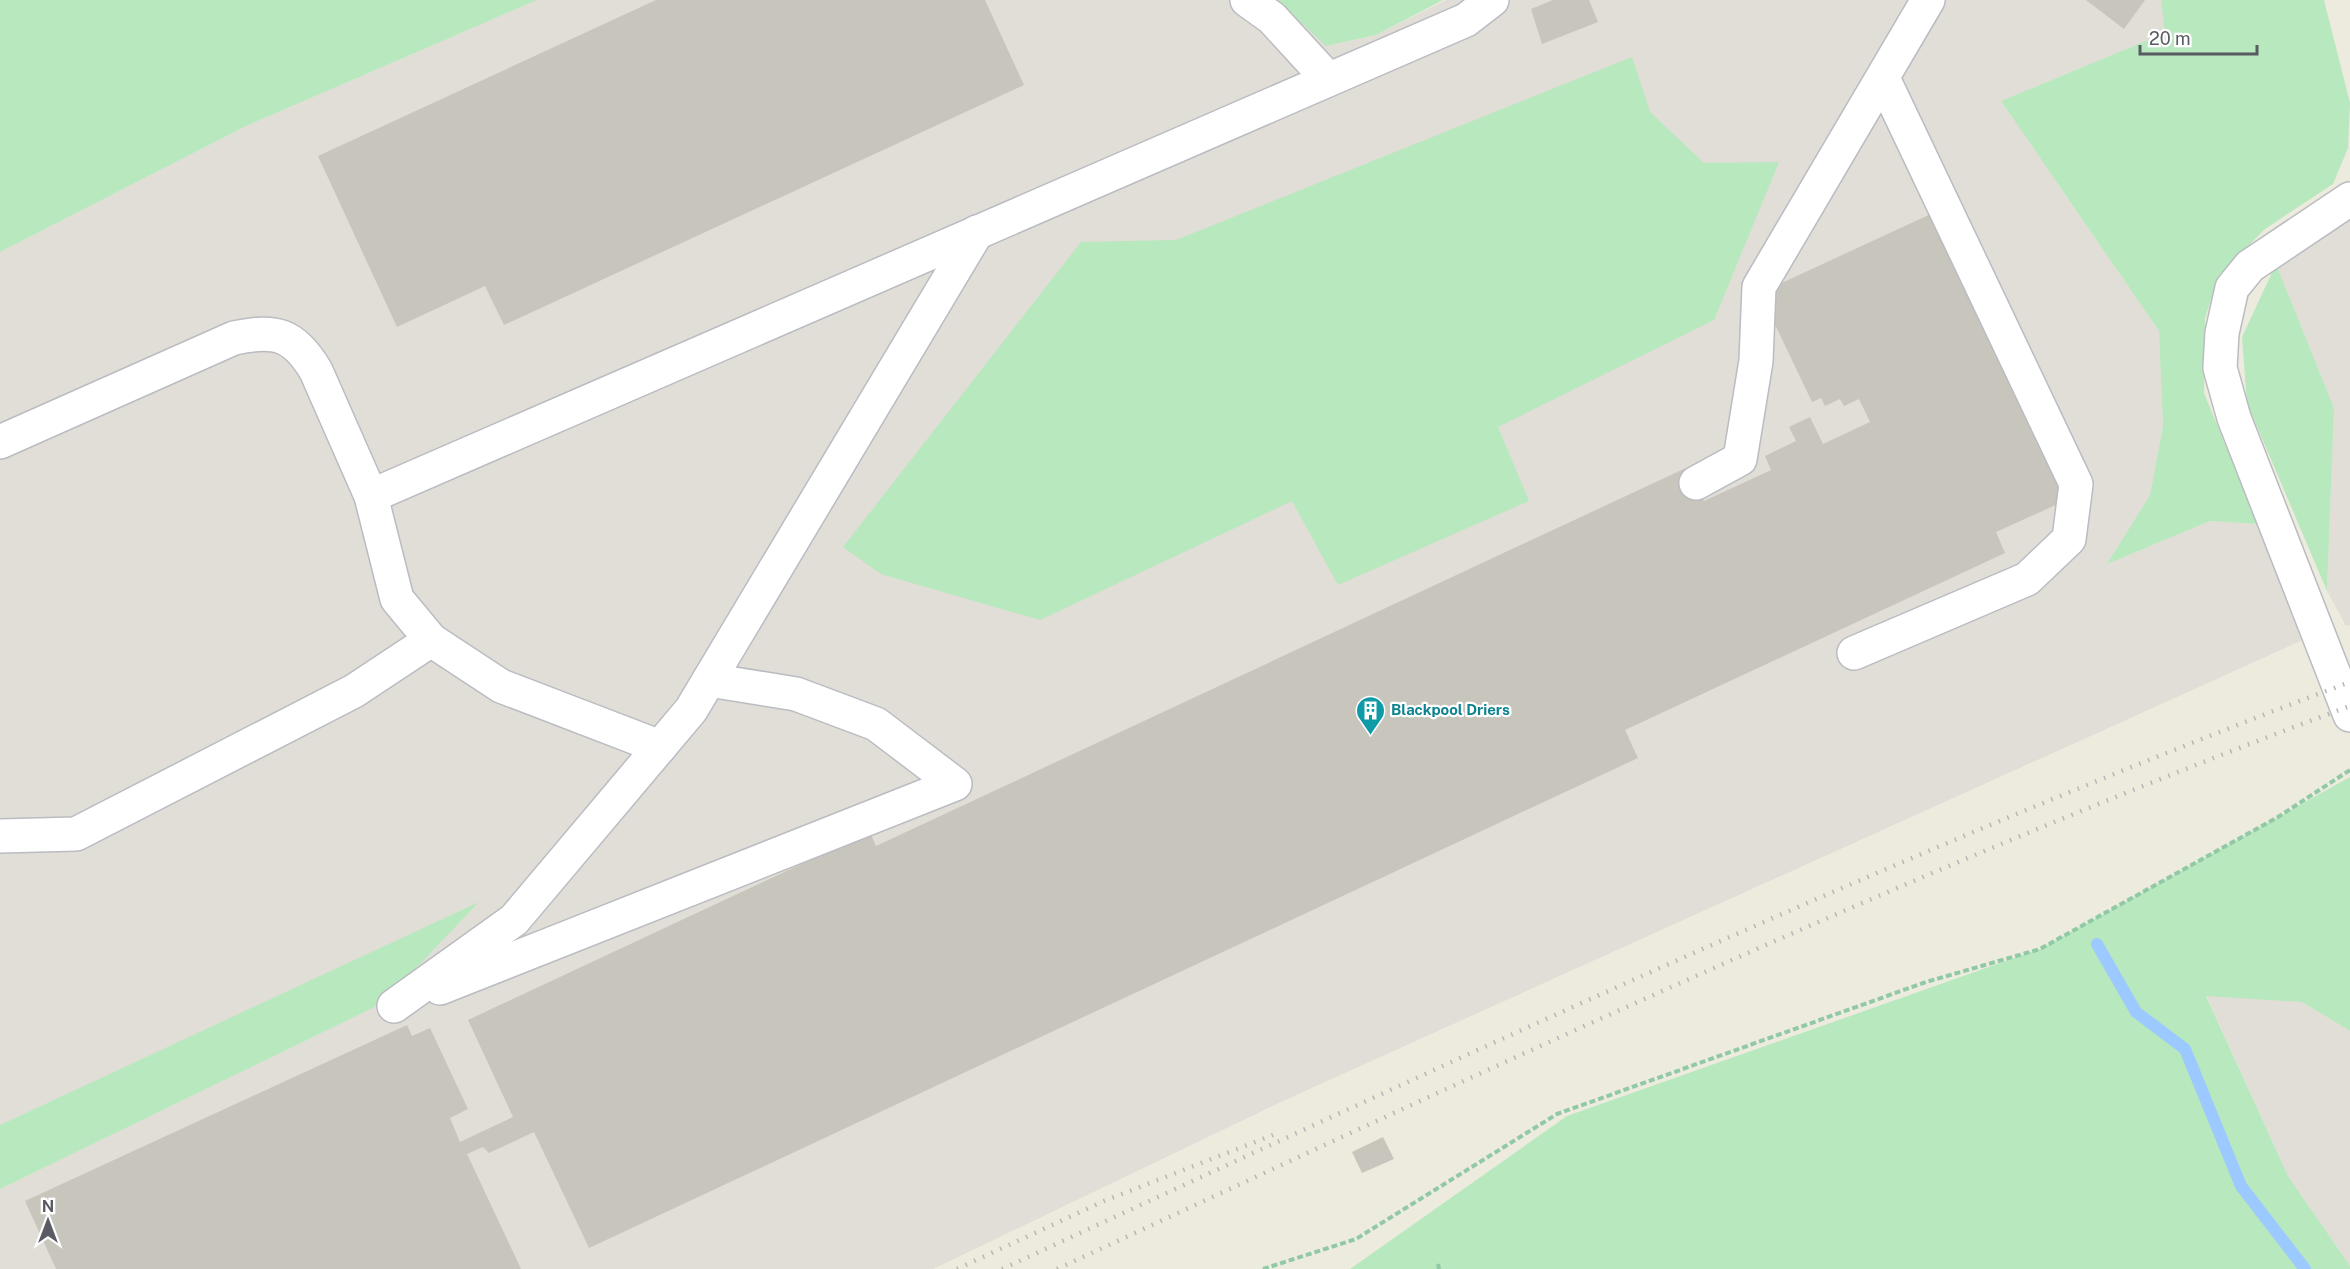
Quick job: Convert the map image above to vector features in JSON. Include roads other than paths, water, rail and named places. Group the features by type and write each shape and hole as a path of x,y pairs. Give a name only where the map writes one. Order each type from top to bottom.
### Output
{"lane":[{"path":"1247,0 1272,18 1328,80"},
{"path":"371,496 1466,20 1492,0"},
{"path":"1696,483 1740,459 1756,361 1759,287 1928,0"},
{"path":"1854,654 2027,579 2070,539 2076,484 1883,78"},
{"path":"2350,198 2250,266 2232,288 2222,333 2220,368 2234,418 2350,715"},
{"path":"709,680 796,694 876,724 955,784 394,1006 514,920 691,710 977,232"},
{"path":"0,442 214,345 256,333 288,339 298,346 316,371 371,496 397,599 431,640 501,686 660,747"},
{"path":"0,836 76,834 354,691 431,640"}],"waterway":[{"path":"2097,944 2136,1012 2185,1049 2241,1186 2305,1269"}],"railway":[{"path":"1002,1269 1503,1039 1839,889 2008,817 2350,682"},
{"path":"1057,1269 1537,1048 1859,904 2185,769 2350,706"},
{"path":"957,1269 1104,1201 1273,1135"}],"place":[{"name":"Blackpool Driers","path":"1370,736"}]}
